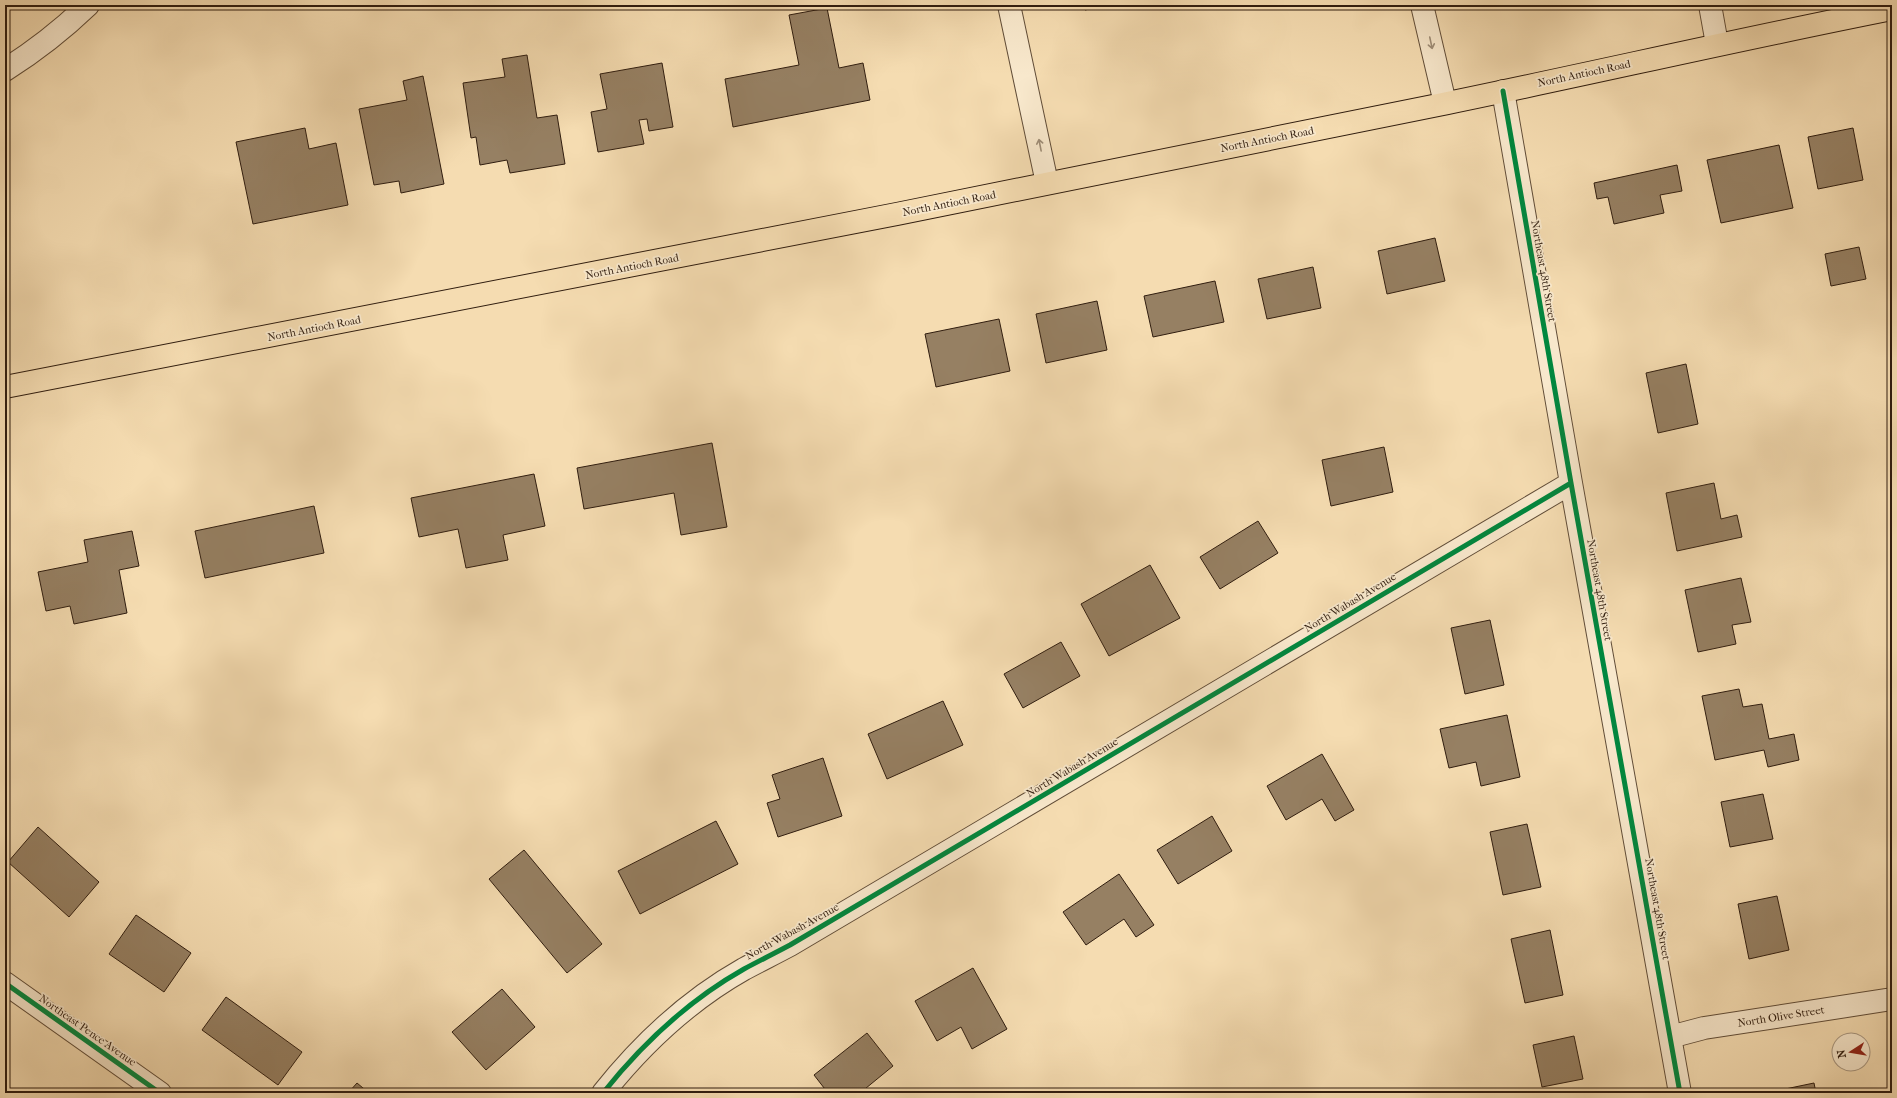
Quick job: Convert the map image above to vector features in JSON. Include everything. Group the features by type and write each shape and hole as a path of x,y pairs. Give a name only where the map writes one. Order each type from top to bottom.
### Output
{"main road":[{"name":"North Antioch Road","path":"5,388 252,341 1047,183 1445,103 1717,44 1892,9"}],"street":[{"path":"5,70 29,55 65,27 88,5"},
{"path":"1009,5 1047,183"},
{"path":"1422,5 1445,103"},
{"path":"1710,5 1717,44"},
{"name":"Northeast 48th Street","path":"1503,91 1571,483 1680,1093"},
{"name":"North Wabash Avenue","path":"602,1093 622,1069 660,1031 700,998 744,969 797,941 1571,483"},
{"name":"Northeast Pence Avenue","path":"5,983 160,1093"},
{"name":"North Olive Street","path":"1670,1037 1704,1028 1892,999"}],"building":[{"path":"1083,5 1108,5 1085,10"},
{"path":"827,8 839,68 863,63 870,100 733,127 725,79 799,65 789,15"},
{"path":"527,55 537,118 557,115 565,164 510,173 507,160 480,165 476,137 471,138 463,83 505,77 502,59"},
{"path":"662,63 673,127 649,131 647,119 639,120 644,144 598,152 591,112 607,109 600,74"},
{"path":"423,76 444,184 401,193 399,181 374,185 359,109 407,100 403,81"},
{"path":"305,128 309,149 336,143 348,205 253,224 236,142"},
{"path":"1853,128 1863,180 1818,189 1808,137"},
{"path":"1779,145 1793,208 1721,223 1707,160"},
{"path":"1677,165 1682,191 1660,195 1664,213 1614,224 1608,197 1597,199 1594,183"},
{"path":"1435,238 1445,281 1387,294 1378,251"},
{"path":"1859,247 1866,279 1831,286 1825,254"},
{"path":"1313,267 1321,308 1267,319 1258,279"},
{"path":"1215,281 1224,322 1153,337 1144,296"},
{"path":"1097,301 1107,350 1046,363 1036,314"},
{"path":"999,319 1010,371 936,387 925,334"},
{"path":"1686,364 1698,424 1658,433 1646,373"},
{"path":"712,443 727,527 681,535 674,493 584,509 577,468"},
{"path":"1384,447 1393,492 1331,506 1322,460"},
{"path":"534,474 545,526 503,535 508,560 466,568 458,529 419,537 411,498"},
{"path":"1714,483 1721,519 1737,515 1742,537 1677,551 1666,493"},
{"path":"314,506 324,553 205,578 195,531"},
{"path":"1258,521 1278,553 1220,589 1200,557"},
{"path":"132,531 139,566 119,570 127,613 74,624 70,606 46,611 38,572 88,562 84,540"},
{"path":"1150,565 1180,618 1109,656 1081,604"},
{"path":"1741,578 1751,622 1732,625 1736,644 1698,652 1685,590"},
{"path":"1490,620 1504,685 1465,694 1451,628"},
{"path":"1061,642 1080,676 1023,708 1004,674"},
{"path":"1739,689 1743,707 1762,704 1769,739 1794,734 1799,760 1768,767 1764,750 1715,760 1702,696"},
{"path":"943,701 963,745 887,779 868,734"},
{"path":"1507,715 1520,777 1481,786 1476,762 1449,768 1440,729"},
{"path":"1322,754 1354,810 1335,821 1322,799 1286,820 1267,786"},
{"path":"823,758 842,816 778,837 767,803 780,799 772,775"},
{"path":"1763,794 1773,839 1730,847 1721,802"},
{"path":"1212,816 1232,851 1178,884 1157,850"},
{"path":"716,821 738,864 640,914 618,871"},
{"path":"1527,824 1541,887 1503,895 1490,832"},
{"path":"38,827 99,882 69,917 8,862"},
{"path":"524,850 602,944 567,973 489,879"},
{"path":"1119,874 1154,925 1136,937 1124,919 1086,945 1063,912"},
{"path":"1777,896 1789,950 1749,959 1738,904"},
{"path":"136,915 191,953 164,992 109,954"},
{"path":"1550,930 1563,995 1525,1003 1511,939"},
{"path":"973,968 1007,1029 972,1049 961,1027 937,1041 915,1001"},
{"path":"502,989 535,1027 486,1070 452,1032"},
{"path":"226,997 302,1052 278,1085 202,1030"},
{"path":"867,1033 893,1066 860,1093 828,1093 814,1075"},
{"path":"1574,1036 1583,1079 1542,1087 1533,1045"},
{"path":"357,1083 369,1093 348,1093"},
{"path":"1814,1083 1816,1093 1771,1093 1771,1092"}],"cycle path":[{"path":"1503,91 1571,483 1680,1093"},
{"path":"603,1093 650,1040 686,1009 724,981 790,945 1571,483"},
{"path":"5,983 160,1093"}]}
